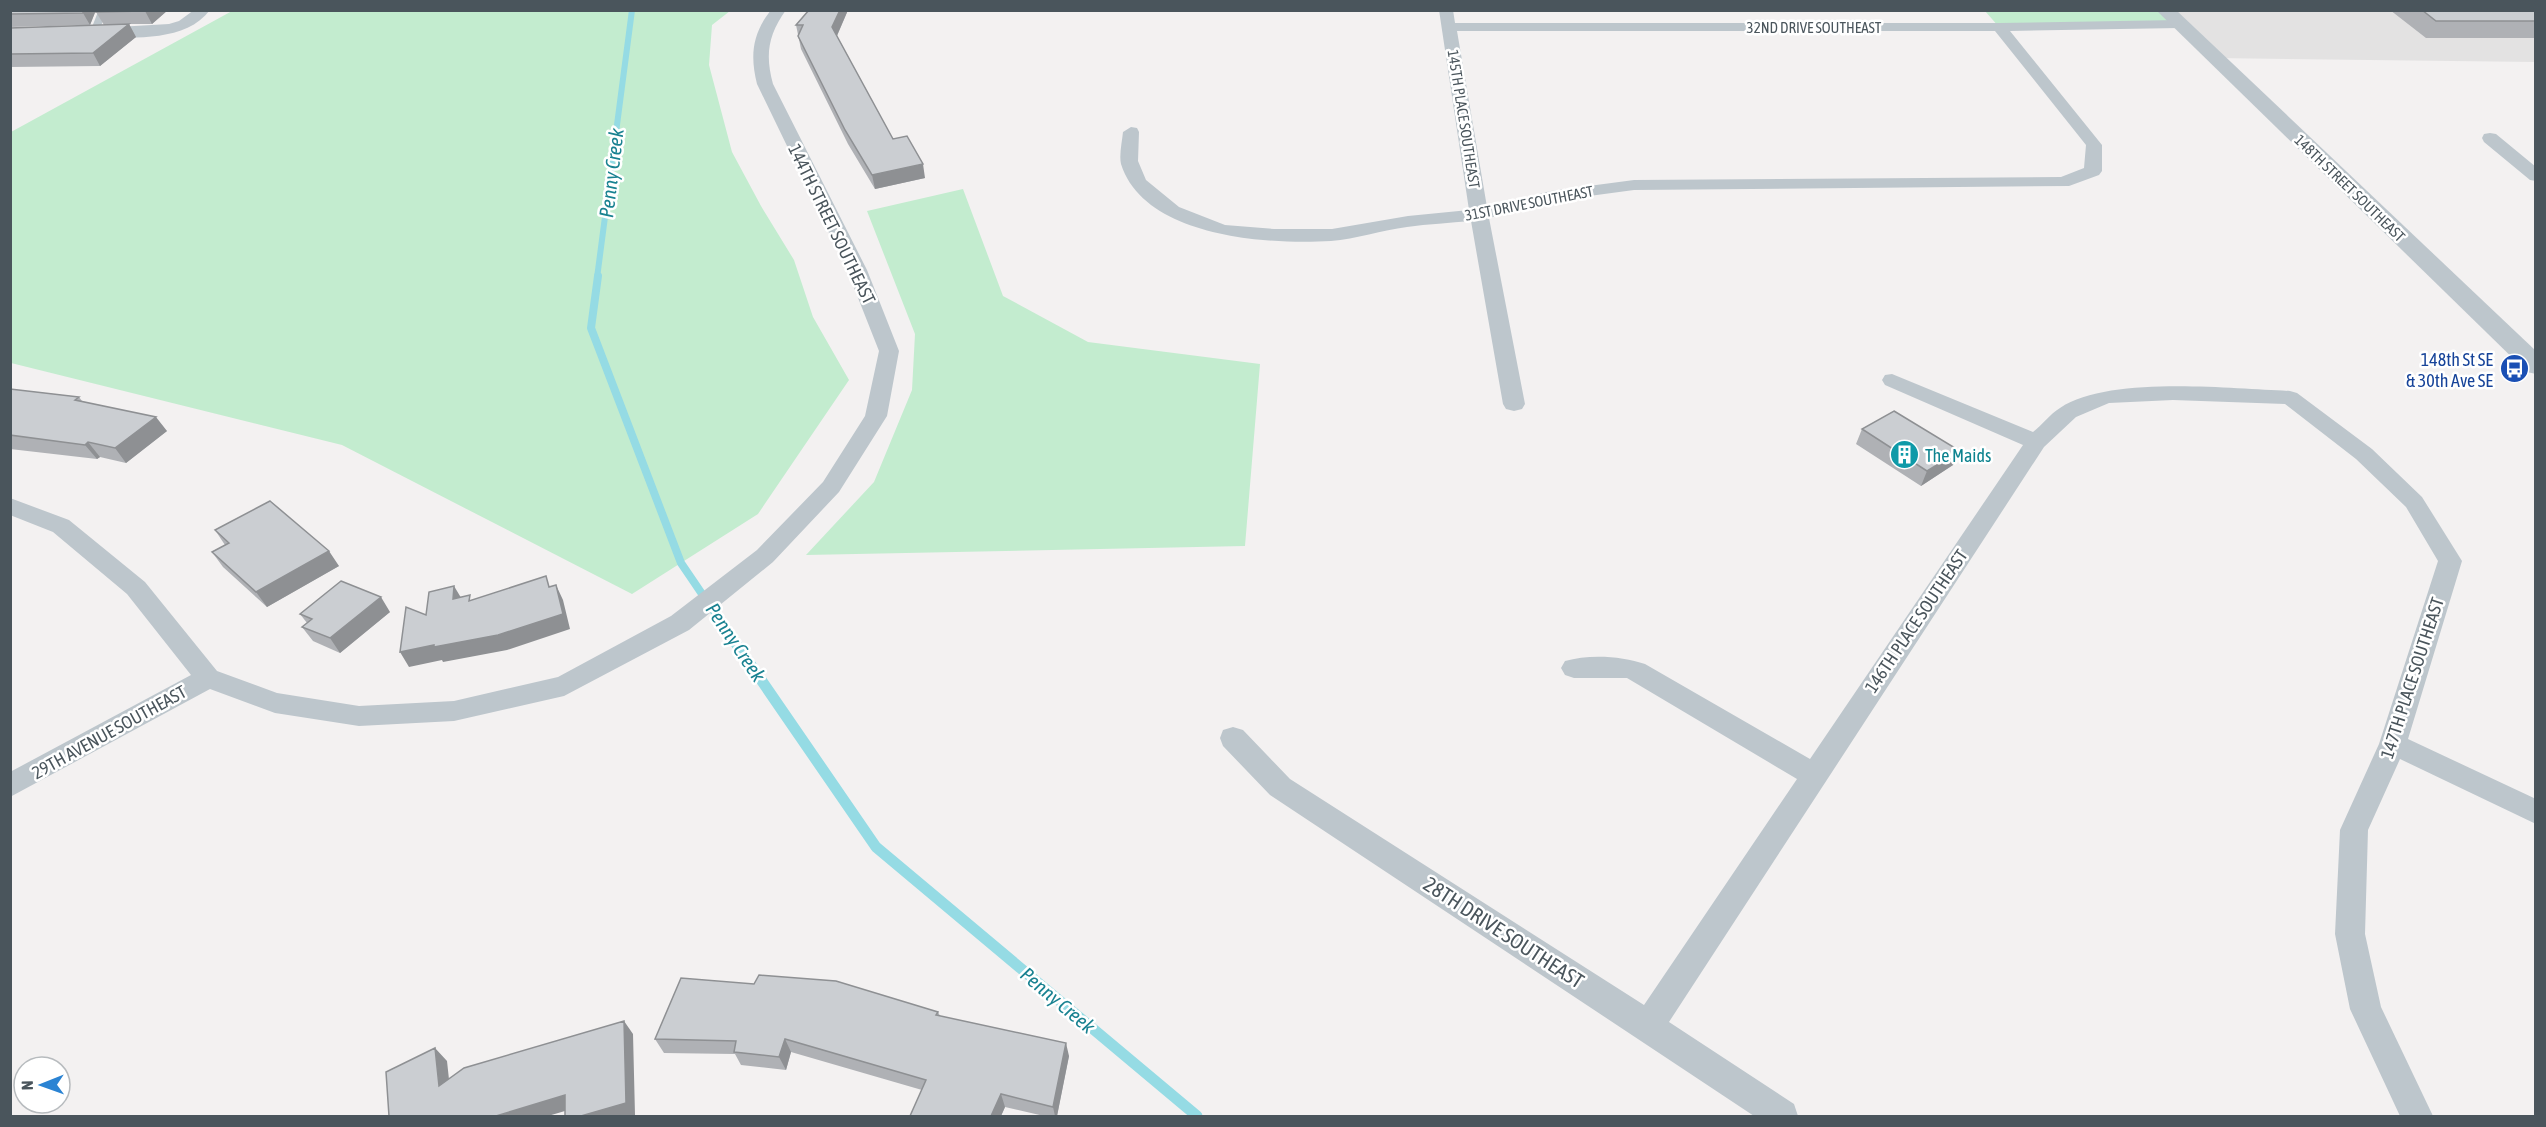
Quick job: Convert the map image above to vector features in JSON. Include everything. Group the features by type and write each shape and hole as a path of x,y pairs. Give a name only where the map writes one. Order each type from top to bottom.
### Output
{"street":[{"path":"88,33 141,32 185,24 200,15 203,10"},
{"name":"144TH STREET SOUTHEAST","path":"208,678 275,703 359,716 454,711 564,686 680,623 765,556 831,487 876,416 889,351 857,270 765,84 759,65 761,42 768,22 779,10"},
{"name":"32ND DRIVE SOUTHEAST","path":"1448,19 1999,27 2172,17"},
{"name":"148TH STREET SOUTHEAST","path":"2172,17 2535,366"},
{"name":"145TH PLACE SOUTHEAST","path":"1448,19 1479,215 1514,404"},
{"name":"31ST DRIVE SOUTHEAST","path":"1131,132 1129,161 1138,183 1173,211 1222,230 1274,235 1332,235 1408,221 1479,215 1551,196 1634,185 2062,182 2092,171 2094,145 1999,27"},
{"path":"2490,138 2535,176"},
{"path":"1892,380 2036,442"},
{"name":"146TH PLACE SOUTHEAST","path":"1648,1026 2036,442 2068,412 2106,397 2172,393 2290,398"},
{"name":"147TH PLACE SOUTHEAST","path":"2290,398 2364,454 2414,502 2450,561 2394,744 2354,830 2350,934 2366,1009 2417,1116"},
{"path":"10,506 61,526 136,588 208,678"},
{"path":"1574,668 1627,668 1636,671 1814,775"},
{"name":"29TH AVENUE SOUTHEAST","path":"10,786 208,678"},
{"name":"28TH DRIVE SOUTHEAST","path":"1233,738 1280,787 1648,1026 1782,1116"},
{"path":"2394,744 2535,812"}],"lane":[{"path":"88,33 103,10"}],"shaded area":[{"path":"2165,11 2535,11 2535,62 2214,58"}],"green space":[{"path":"232,11 730,11 712,25 709,65 732,152 794,260 813,317 849,380 758,514 632,594 342,445 11,363 11,132"},
{"path":"1985,11 2165,11 2179,24 1999,27"},
{"path":"963,189 1003,296 1088,342 1260,364 1245,546 806,555 874,482 912,390 915,334 867,211"}],"building":[{"path":"10,10 83,10 83,13 10,14"},
{"path":"97,10 146,10 96,12"},
{"path":"809,10 840,10 832,27 893,139 907,136 923,164 872,175 845,130 798,36 803,25 796,25"},
{"path":"2422,10 2535,10 2535,21 2436,21"},
{"path":"129,24 93,53 10,54 10,28"},
{"path":"10,389 79,397 75,400 156,417 115,448 88,442 85,445 10,435"},
{"path":"1894,411 1960,451 1927,471 1862,429"},
{"path":"270,501 329,551 256,592 212,552 229,543 215,530"},
{"path":"546,576 549,587 556,585 563,614 498,635 400,652 406,607 426,615 429,592 454,586 453,599 470,595 469,601"},
{"path":"341,581 381,597 330,638 302,627 312,619 300,614"},
{"path":"759,975 836,981 938,1012 936,1015 1066,1043 1053,1107 1001,1094 991,1116 910,1116 926,1080 785,1039 779,1057 734,1052 736,1041 655,1039 681,978 754,984"},
{"path":"624,1021 626,1103 581,1116 565,1116 565,1095 496,1116 389,1116 386,1072 435,1048 439,1086 464,1068"}],"waterway":[{"name":"Penny Creek","path":"597,278 632,10"},
{"name":"Penny Creek","path":"598,276 591,328 681,563 736,644"},
{"name":"Penny Creek","path":"735,642 876,847 1197,1116"}],"place":[{"name":"148th St SE & 30th Ave SE","path":"2514,369"},
{"name":"The Maids","path":"1904,455"}]}
